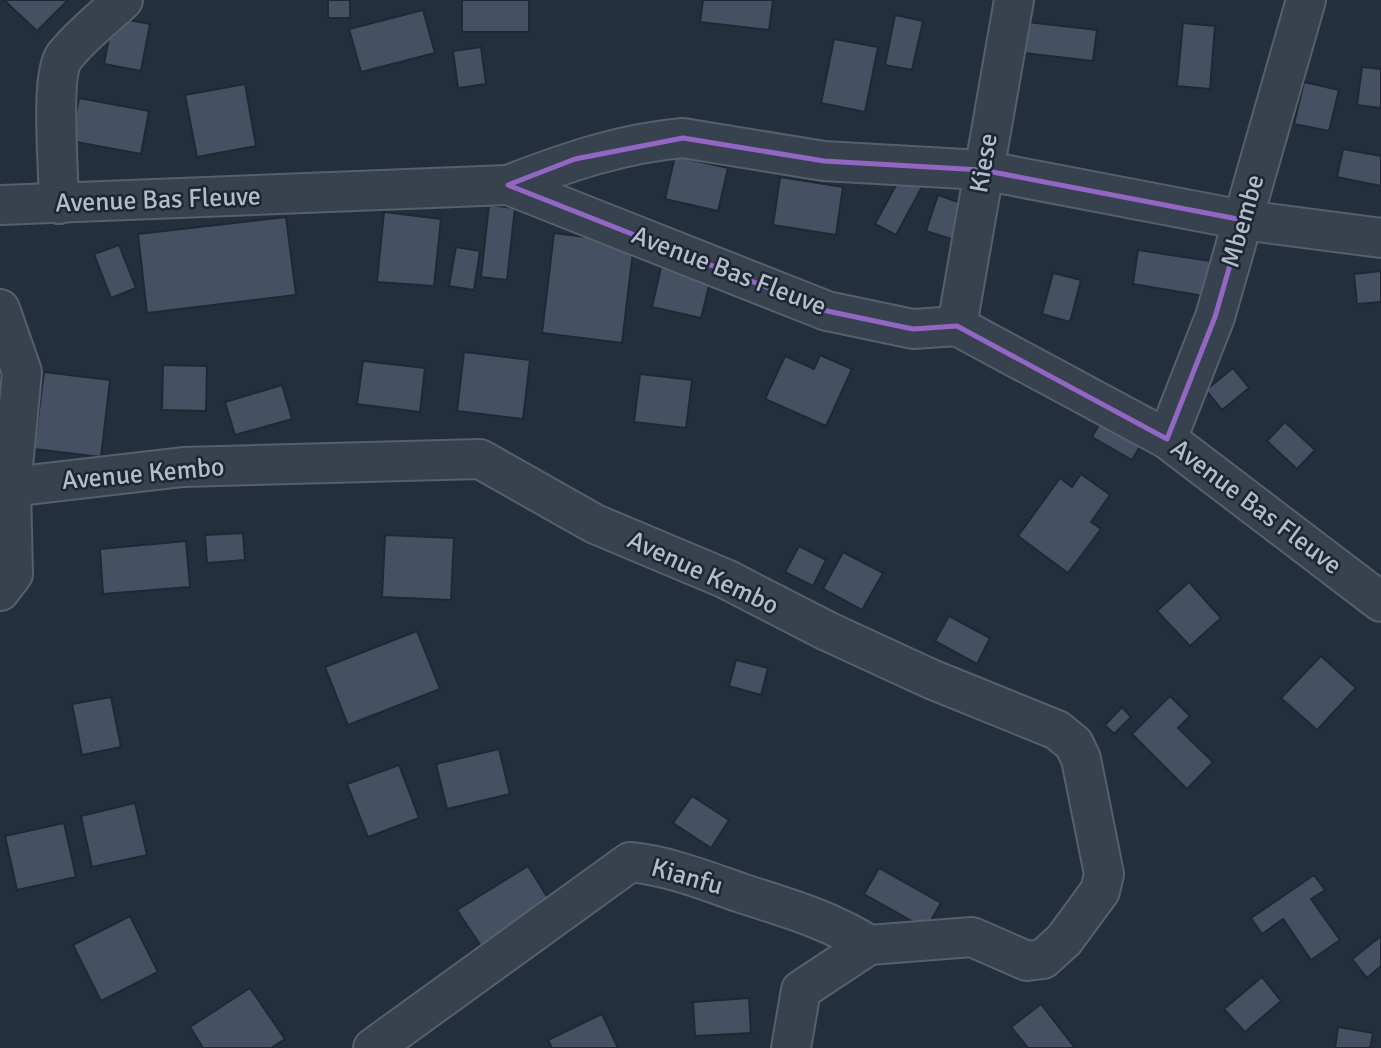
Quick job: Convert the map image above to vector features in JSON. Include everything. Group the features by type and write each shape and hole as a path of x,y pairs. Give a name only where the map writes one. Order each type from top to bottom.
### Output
{"street":[{"path":"60,204 57,81 60,66 65,57 123,0"},
{"name":"Kiese","path":"957,326 982,170 1014,0"},
{"name":"Mbembe","path":"1167,439 1215,317 1306,0"},
{"path":"508,185 575,159 660,140 683,138 824,161 982,170 1243,220 1381,238"},
{"name":"Avenue Bas Fleuve","path":"0,205 508,185 827,311 913,329 957,326 1167,439 1381,602"},
{"path":"0,309 22,372 11,487 13,574 0,591"},
{"name":"Avenue Kembo","path":"11,487 183,467 480,459 595,524 726,579 827,631 931,679 1056,730 1074,744 1081,759 1104,874 1100,891 1064,940 1043,959 1027,961 972,937 869,945"},
{"name":"Kianfu","path":"373,1048 630,862 660,865 807,915 845,930 869,945"},
{"path":"791,1048 801,990 869,945"}],"highlighted area":[{"path":"683,138 824,161 982,170 1243,220 1215,317 1167,439 957,326 913,329 827,311 508,185 575,159"}],"building":[{"path":"4,0 68,0 37,31"},
{"path":"328,0 350,0 350,18 328,18"},
{"path":"462,0 529,0 529,32 462,32"},
{"path":"703,0 773,0 769,30 700,22"},
{"path":"423,10 435,53 361,72 349,29"},
{"path":"895,15 923,21 912,70 885,65"},
{"path":"113,17 150,24 141,71 104,64"},
{"path":"1019,21 1097,30 1093,61 1015,52"},
{"path":"1183,23 1215,26 1210,89 1177,86"},
{"path":"834,39 878,47 865,112 821,103"},
{"path":"481,47 486,84 458,88 453,51"},
{"path":"1362,67 1381,69 1381,108 1357,105"},
{"path":"1304,82 1339,90 1329,131 1294,124"},
{"path":"245,84 256,146 197,157 185,95"},
{"path":"79,98 149,111 141,154 71,141"},
{"path":"1343,149 1381,156 1381,186 1337,177"},
{"path":"675,156 728,168 718,211 665,199"},
{"path":"902,174 923,185 896,235 875,224"},
{"path":"780,177 843,187 836,235 773,225"},
{"path":"938,195 970,206 958,241 926,231"},
{"path":"489,205 515,208 507,280 481,277"},
{"path":"384,212 441,219 434,286 377,282"},
{"path":"286,217 296,295 147,313 138,234"},
{"path":"554,233 634,243 622,343 542,333"},
{"path":"119,245 136,288 111,298 94,254"},
{"path":"456,247 480,251 474,290 449,286"},
{"path":"1138,250 1210,261 1204,296 1133,284"},
{"path":"662,263 712,274 701,318 652,307"},
{"path":"1381,271 1381,302 1357,304 1354,274"},
{"path":"1053,273 1081,280 1070,322 1042,314"},
{"path":"464,352 530,360 523,419 457,411"},
{"path":"820,355 852,369 826,426 765,399 785,356 814,369"},
{"path":"363,361 425,368 420,412 357,404"},
{"path":"163,365 207,366 206,411 162,410"},
{"path":"1233,368 1249,388 1222,410 1206,390"},
{"path":"44,372 110,380 101,457 34,449"},
{"path":"640,374 692,380 686,428 634,422"},
{"path":"282,385 292,419 235,435 225,402"},
{"path":"1103,418 1143,441 1132,460 1092,437"},
{"path":"1285,422 1315,450 1297,469 1267,441"},
{"path":"1081,474 1110,495 1091,522 1101,529 1068,573 1018,536 1060,478 1072,487"},
{"path":"243,533 245,560 207,563 205,535"},
{"path":"385,535 454,538 451,600 382,597"},
{"path":"186,541 190,587 103,594 100,549"},
{"path":"799,546 826,560 813,586 785,572"},
{"path":"843,552 883,573 862,610 823,589"},
{"path":"1189,582 1221,618 1190,646 1157,611"},
{"path":"949,616 990,638 977,664 935,641"},
{"path":"417,631 440,689 348,725 325,667"},
{"path":"1321,656 1356,688 1317,730 1281,698"},
{"path":"736,660 768,668 761,695 729,686"},
{"path":"1170,696 1190,716 1178,728 1213,762 1187,789 1132,734"},
{"path":"111,697 121,747 82,755 72,704"},
{"path":"1122,707 1131,717 1114,734 1105,725"},
{"path":"499,749 510,794 447,809 436,764"},
{"path":"399,765 419,818 368,837 347,784"},
{"path":"692,796 729,820 711,848 673,823"},
{"path":"135,803 147,855 92,867 81,816"},
{"path":"64,823 76,877 17,890 5,836"},
{"path":"528,866 551,903 481,946 457,910"},
{"path":"879,868 941,903 926,929 864,894"},
{"path":"1314,875 1325,890 1311,899 1340,940 1311,960 1283,919 1262,934 1251,918"},
{"path":"130,916 158,972 101,1001 73,945"},
{"path":"1381,936 1381,966 1367,978 1352,959"},
{"path":"1262,977 1281,1001 1245,1032 1224,1009"},
{"path":"250,988 285,1039 271,1048 203,1048 190,1027"},
{"path":"749,998 751,1033 695,1036 693,1002"},
{"path":"1041,1004 1075,1048 1028,1048 1011,1027"},
{"path":"602,1014 618,1048 552,1048 548,1040"},
{"path":"1338,1027 1373,1033 1370,1048 1335,1048"}]}
